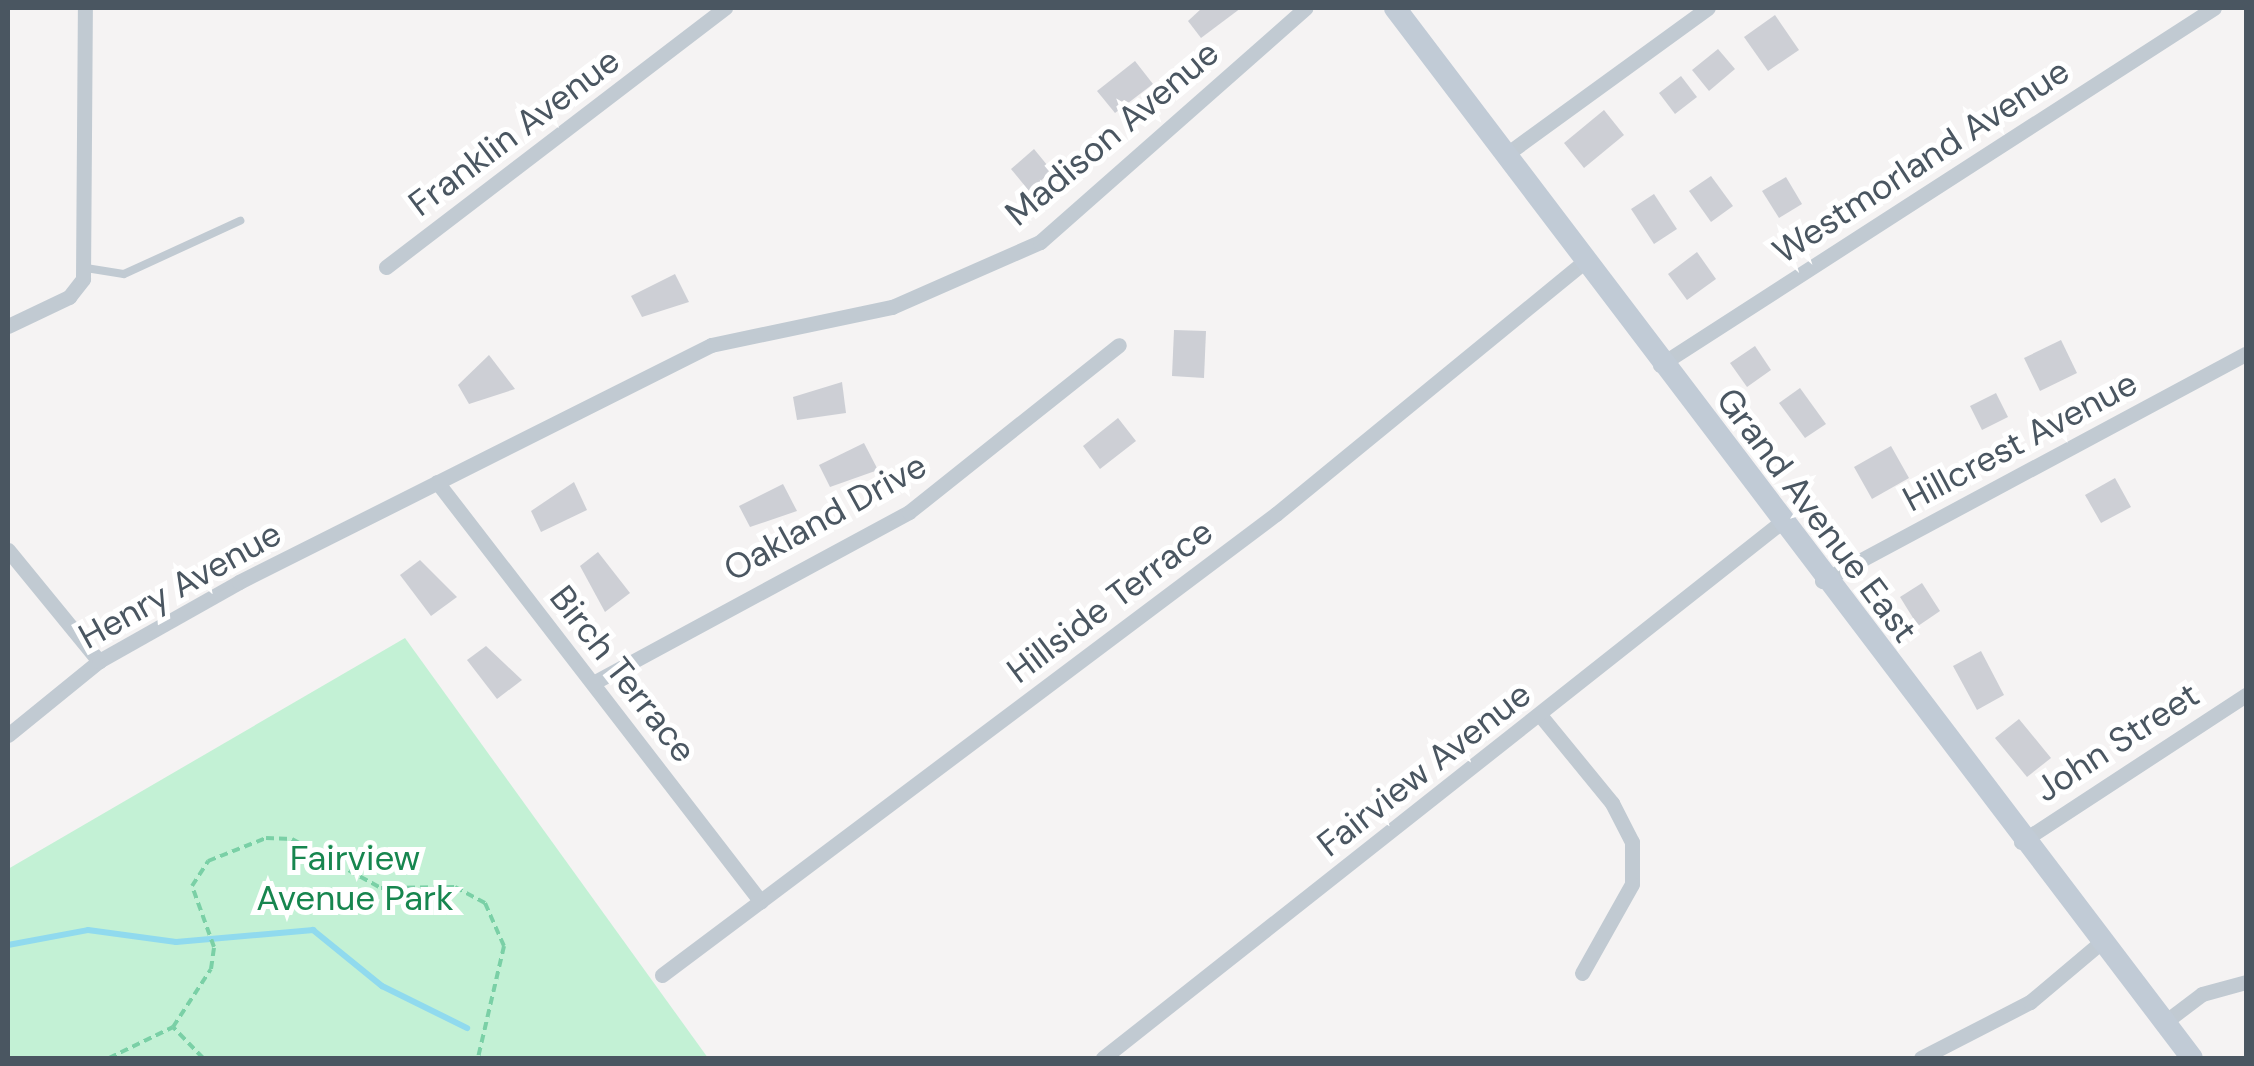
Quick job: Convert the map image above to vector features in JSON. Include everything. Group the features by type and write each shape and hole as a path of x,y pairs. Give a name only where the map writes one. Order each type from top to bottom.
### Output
{"main road":[{"name":"Grand Avenue East","path":"1394,8 1822,581 2192,1058"}],"street":[{"path":"8,326 79,288 86,268 85,8"},
{"name":"Franklin Avenue","path":"386,267 725,8"},
{"name":"Madison Avenue","path":"394,506 733,336 892,308 1040,242 1305,8"},
{"path":"1504,156 1708,8"},
{"name":"Westmorland Avenue","path":"1660,365 2214,8"},
{"name":"Hillside Terrace","path":"662,976 1276,514 1584,262"},
{"name":"Oakland Drive","path":"593,683 909,512 1120,345"},
{"name":"Hillcrest Avenue","path":"1822,581 2246,354"},
{"name":"Birch Terrace","path":"437,482 761,902"},
{"name":"Henry Avenue","path":"8,735 99,661 394,506"},
{"name":"Fairview Avenue","path":"1103,1058 1780,524"},
{"path":"8,550 99,661"},
{"name":"John Street","path":"2021,842 2246,694"},
{"path":"1540,715 1612,802 1632,842 1632,884 1582,973"},
{"path":"1921,1058 2030,1002 2100,943"},
{"path":"2165,1022 2202,994 2246,982"}],"lane":[{"path":"86,268 124,274 240,221"}],"path":[{"path":"109,1058 173,1028 211,969 212,925 192,886 196,871 266,838 292,839 380,888 455,886 485,902 504,946 478,1058"},
{"path":"173,1028 204,1058"}],"green space":[{"name":"Fairview Avenue Park","path":"405,638 708,1058 8,1058 8,869"}],"building":[{"path":"1202,8 1241,8 1201,38 1188,21"},
{"path":"1775,15 1799,50 1768,71 1744,37"},
{"path":"1718,49 1735,69 1709,91 1692,70"},
{"path":"1135,61 1153,84 1115,113 1097,91"},
{"path":"1681,76 1697,97 1675,114 1659,93"},
{"path":"1604,110 1624,135 1584,168 1564,143"},
{"path":"1034,149 1052,171 1029,191 1011,169"},
{"path":"1711,176 1733,206 1711,222 1689,191"},
{"path":"1786,177 1802,204 1779,218 1762,191"},
{"path":"1654,194 1677,229 1654,244 1631,209"},
{"path":"1697,252 1716,279 1687,300 1668,274"},
{"path":"675,274 689,302 642,317 631,296"},
{"path":"1174,330 1206,331 1204,378 1172,376"},
{"path":"2061,340 2077,373 2040,391 2024,358"},
{"path":"1755,346 1771,370 1747,387 1730,363"},
{"path":"489,355 515,389 469,404 458,385"},
{"path":"842,382 846,413 797,420 793,397"},
{"path":"1800,388 1826,424 1805,438 1779,403"},
{"path":"1996,393 2008,417 1982,430 1970,406"},
{"path":"1118,418 1136,441 1100,469 1083,446"},
{"path":"864,443 878,470 830,487 819,465"},
{"path":"1891,446 1909,478 1872,499 1854,467"},
{"path":"2115,478 2131,507 2101,523 2085,495"},
{"path":"574,482 587,510 541,532 531,511"},
{"path":"783,484 797,511 750,527 739,506"},
{"path":"598,552 630,593 605,612 580,566"},
{"path":"420,560 457,597 431,616 400,575"},
{"path":"1922,583 1940,611 1918,626 1900,597"},
{"path":"486,646 522,680 497,699 467,660"},
{"path":"1981,651 2004,695 1977,710 1953,666"},
{"path":"2019,719 2051,758 2027,777 1995,738"}],"waterway":[{"path":"8,945 88,930 176,942 313,930 382,986 467,1028"}]}
